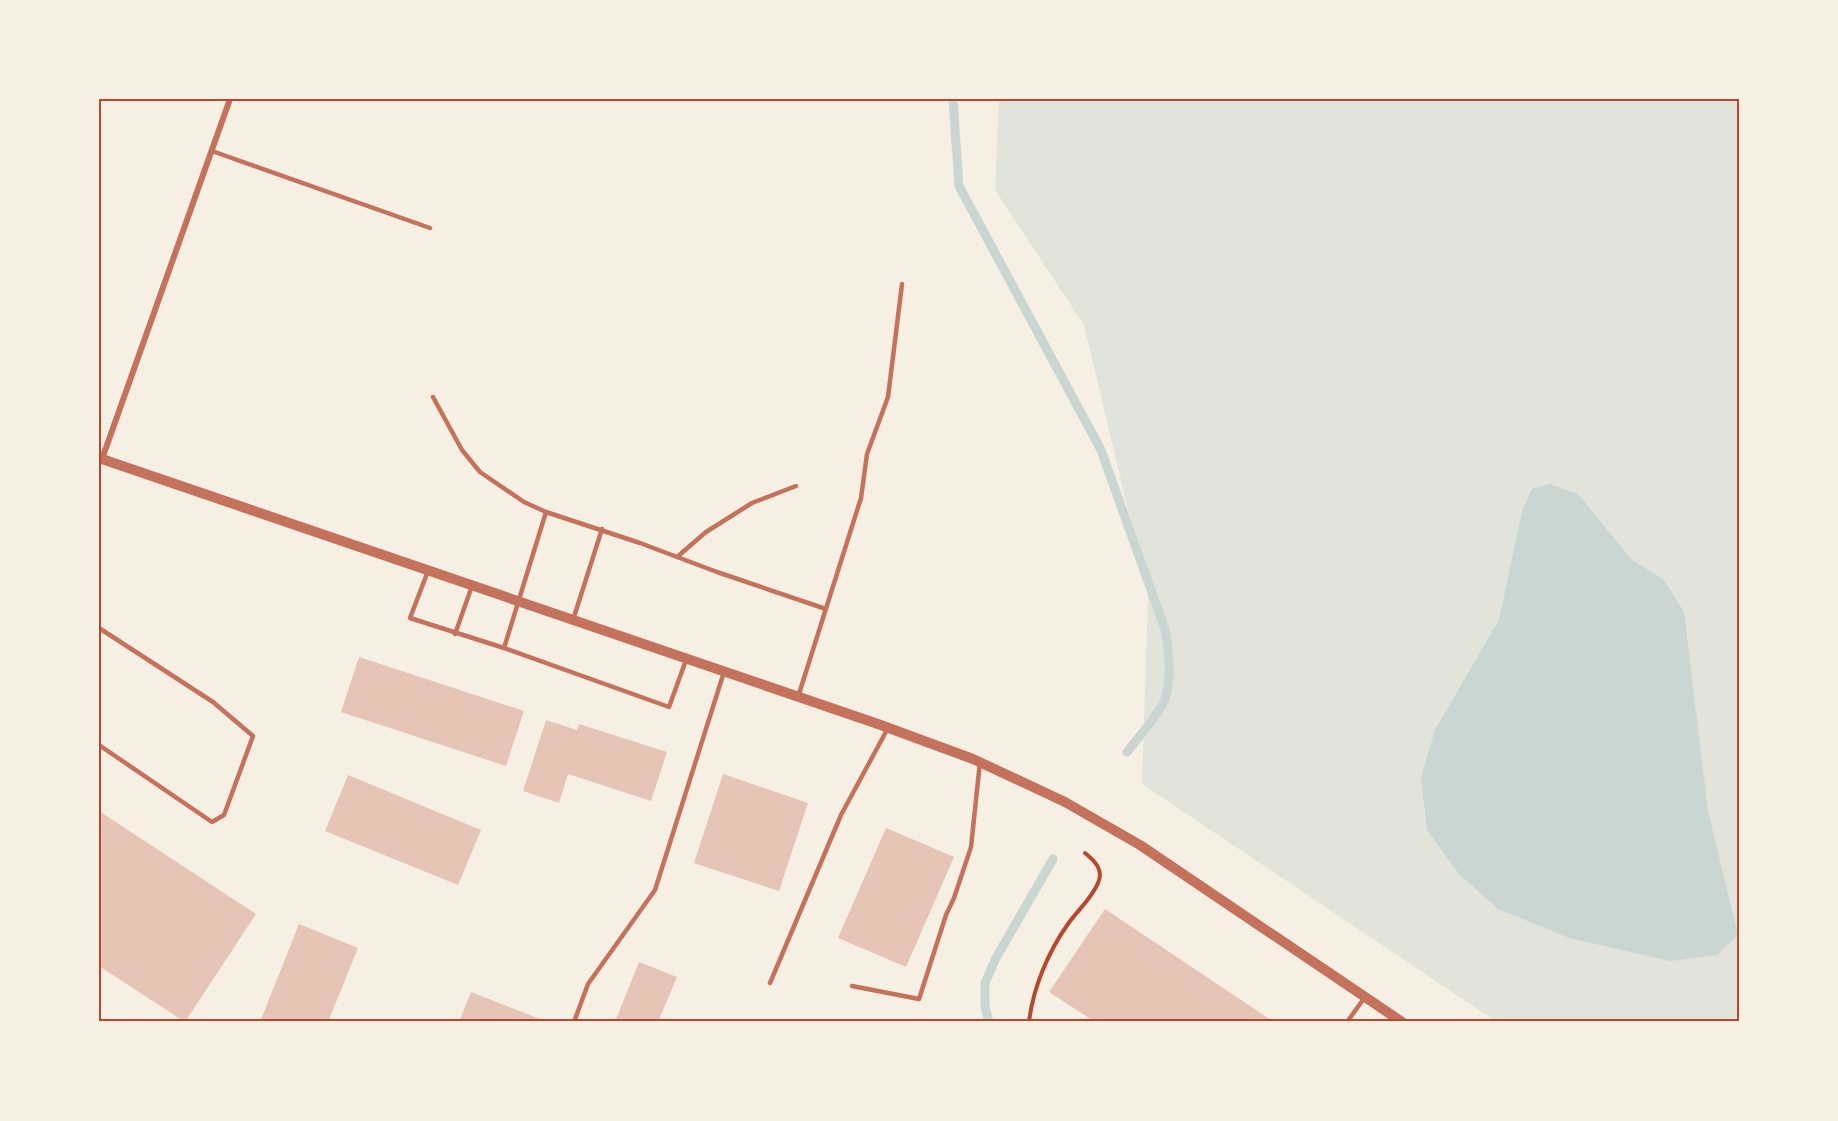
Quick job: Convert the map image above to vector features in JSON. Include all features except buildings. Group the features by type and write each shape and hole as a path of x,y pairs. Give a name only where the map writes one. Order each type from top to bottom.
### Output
{"street":[{"path":"230,99 100,461 687,658 980,762 1065,802 1140,845 1402,1022"}],"lane":[{"path":"212,151 430,228"},
{"path":"798,697 861,498 867,454 888,397 902,284"},
{"path":"433,397 462,450 480,472 524,502 717,573 826,609"},
{"path":"677,557 706,532 752,503 796,486"},
{"path":"504,648 546,512"},
{"path":"573,620 602,530"},
{"path":"428,571 410,618 504,648 669,707 687,658"},
{"path":"455,634 472,586"},
{"path":"99,628 213,702 253,736 224,815 212,822 99,745"},
{"path":"574,1022 588,984 655,890 724,672"},
{"path":"770,983 841,815 888,728"},
{"path":"852,986 919,999 970,847 980,762"},
{"path":"1347,1022 1365,997"}],"path":[{"path":"1029,1022 1037,984 1051,954 1066,926 1098,883 1100,872 1096,862 1085,852"}],"shaded area":[{"path":"999,99 1739,99 1739,1022 1497,1022 1142,784 1148,593 1084,325 995,190"},
{"path":"1550,484 1578,494 1632,560 1664,580 1684,612 1708,811 1738,935 1717,955 1670,961 1569,938 1498,909 1459,874 1427,830 1421,777 1435,730 1499,620 1522,511 1532,489"}],"waterway":[{"path":"953,99 959,186 1101,450 1165,629 1169,655 1165,699 1154,718 1127,752"},
{"path":"989,1022 985,1007 985,983 996,958 1053,859"}]}
